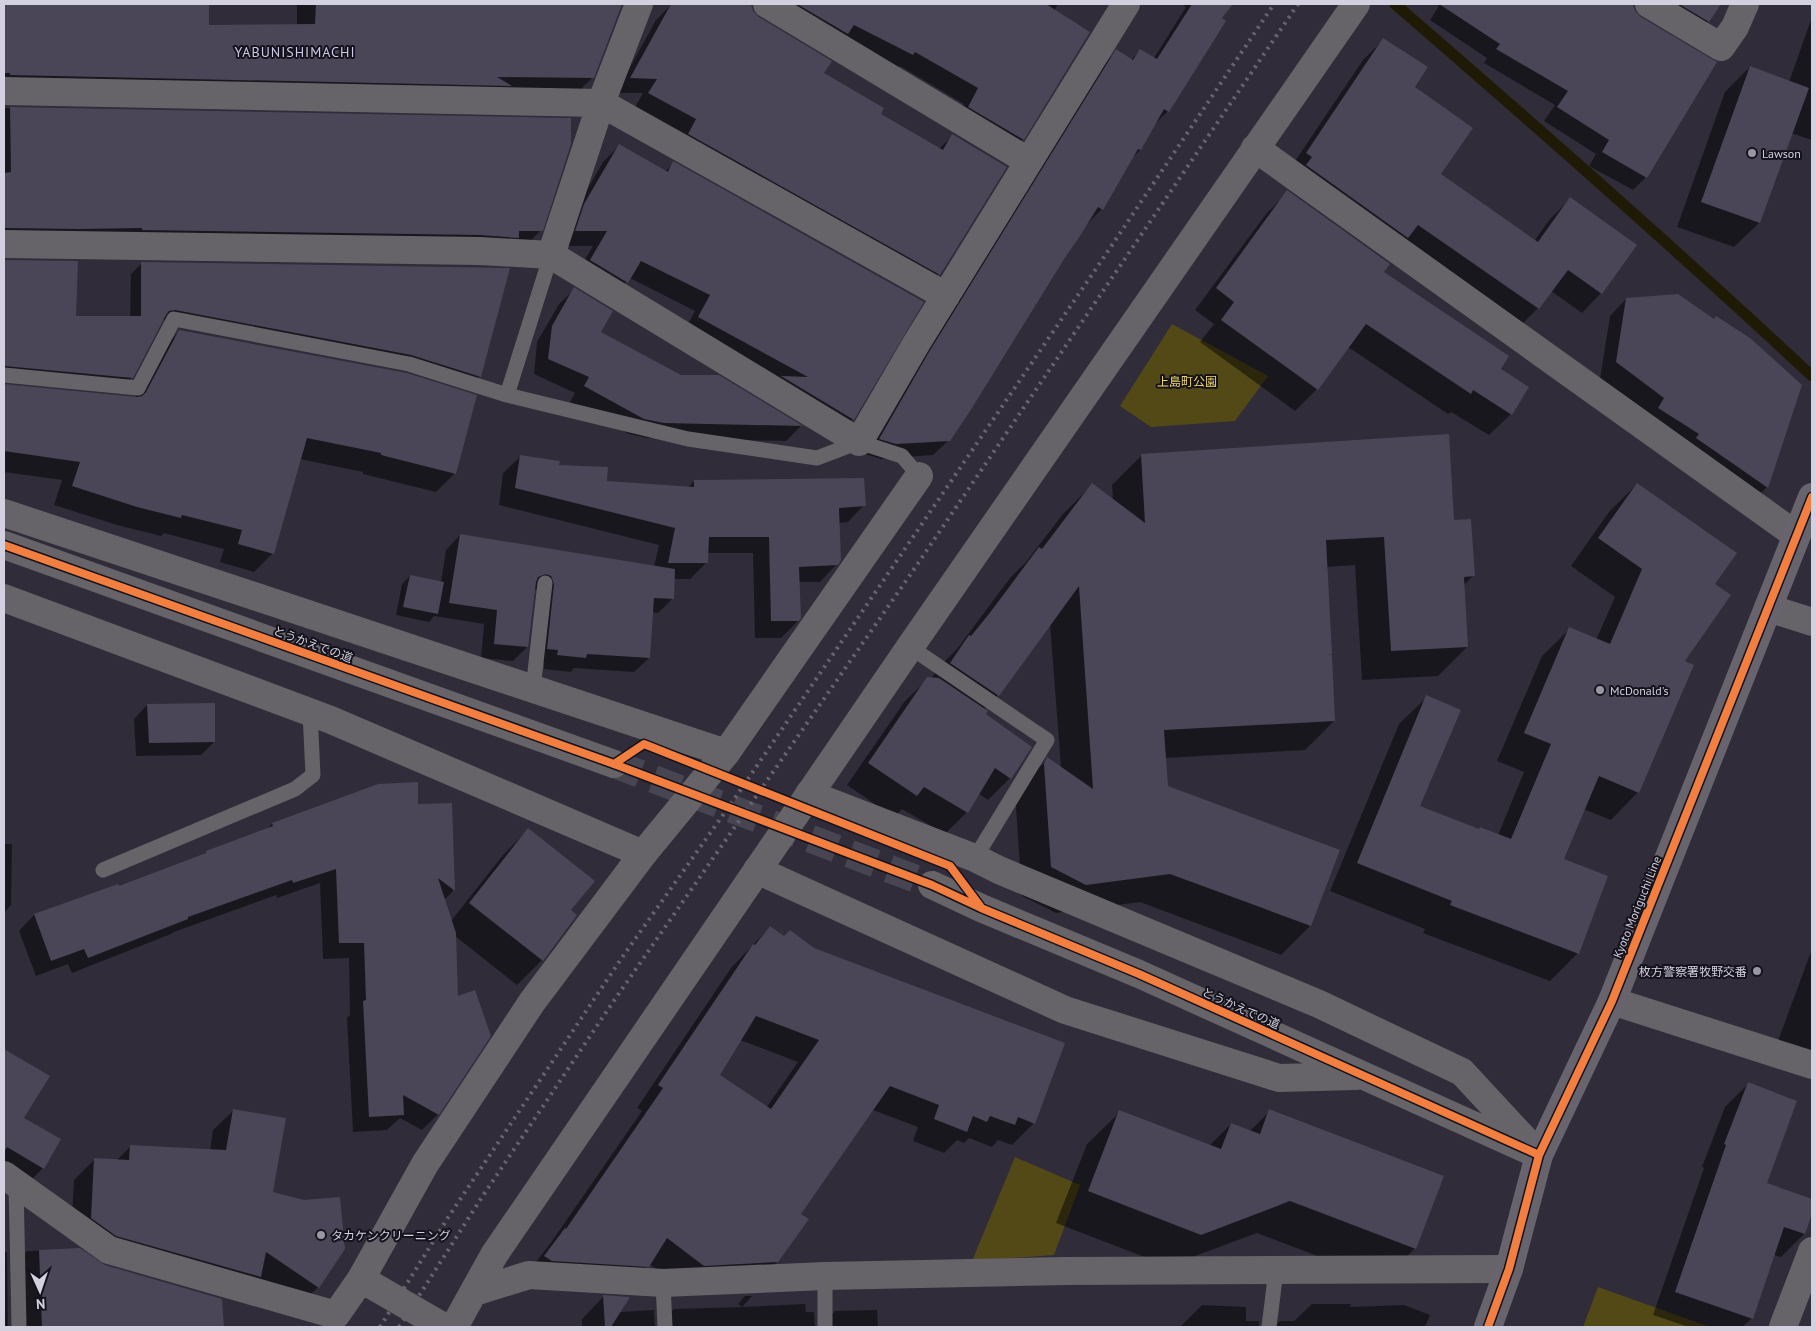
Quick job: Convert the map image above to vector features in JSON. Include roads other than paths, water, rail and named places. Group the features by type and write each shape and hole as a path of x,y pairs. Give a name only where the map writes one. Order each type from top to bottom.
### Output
{"main road":[{"name":"Kyoto Moriguchi Line","path":"1488,1327 1509,1269 1539,1155 1612,1001 1812,497"}],"street":[{"path":"551,255 601,103 638,4"},
{"path":"767,4 1028,161"},
{"path":"4,244 480,251 551,255 859,442 1028,161 1126,4"},
{"path":"454,1327 494,1255 910,647 1356,4"},
{"path":"1649,4 1721,47 1736,27 1745,4"},
{"path":"4,91 601,103 946,296"},
{"path":"1255,148 1796,535"},
{"path":"10,1180 109,1250 332,1321 361,1279 425,1164 532,1002 643,854 726,753 919,476"},
{"path":"4,513 726,753"},
{"name":"とうかえでの道","path":"4,545 614,764"},
{"path":"4,598 310,712 643,854"},
{"path":"1768,608 1812,622"},
{"path":"809,794 975,858 999,870 1320,1004 1462,1072 1539,1155"},
{"path":"758,870 1065,1010 1279,1078 1363,1076"},
{"name":"とうかえでの道","path":"932,885 1139,974 1539,1155"},
{"path":"1612,1001 1812,1065"},
{"path":"1783,1327 1812,1251"},
{"path":"474,1292 529,1275 663,1283 824,1276 1065,1271 1509,1269"},
{"path":"361,1279 444,1327"}],"lane":[{"path":"506,395 551,255"},
{"path":"4,375 138,388 174,319 409,364 506,395 688,439 818,458 859,442 902,456 919,476"},
{"path":"533,689 545,583"},
{"path":"910,647 1047,740 975,858"},
{"path":"103,870 296,789 313,775 310,712"},
{"path":"10,1180 19,1327"},
{"path":"1269,1327 1276,1270"},
{"path":"824,1276 825,1327"},
{"path":"663,1283 666,1327"}],"waterway":[{"path":"1395,4 1605,188 1812,376"}],"tunnel":[{"path":"614,764 932,885"}],"railway":[{"path":"380,1327 449,1216 621,959 735,798 1274,4"},
{"path":"399,1327 482,1197 613,1002 908,578 1298,4"}],"place":[{"name":"Lawson","path":"1752,153"},
{"name":"McDonald's","path":"1600,690"},
{"name":"枚方警察署牧野交番","path":"1757,971"},
{"name":"タカケンクリーニング","path":"321,1235"}],"district":[{"name":"YABUNISHIMACHI","path":"295,52"}],"park label":[{"name":"上島町公園","path":"1187,381"}]}
